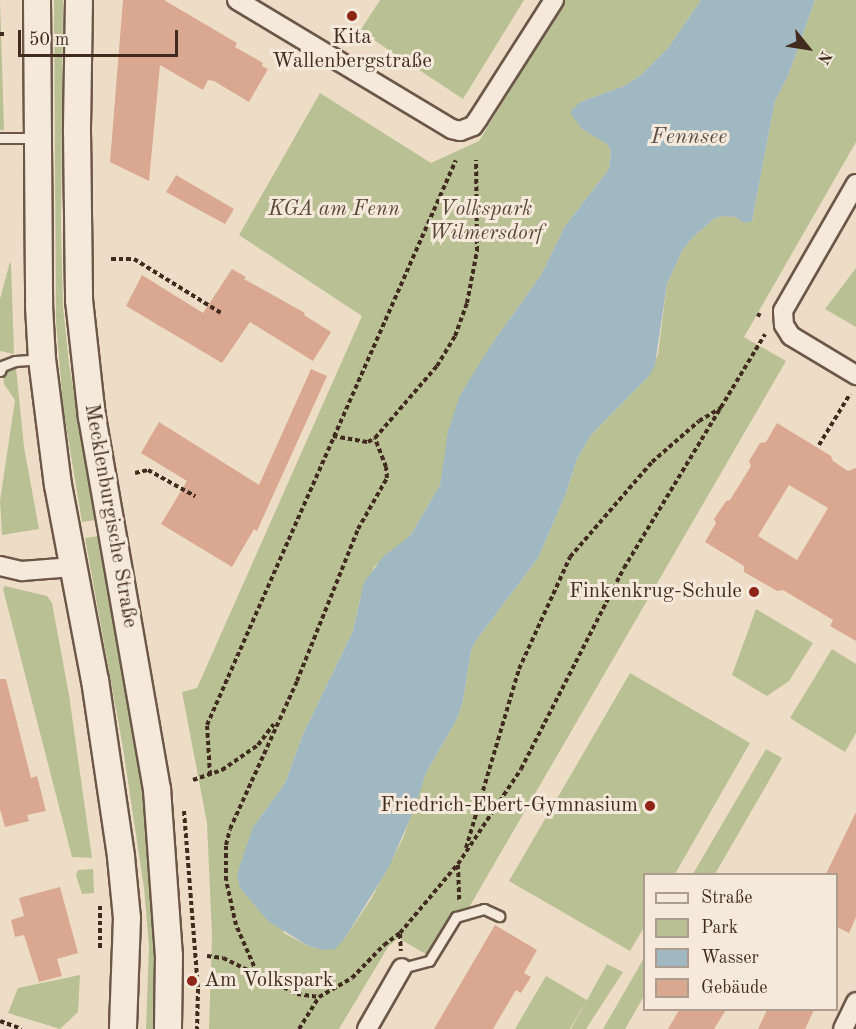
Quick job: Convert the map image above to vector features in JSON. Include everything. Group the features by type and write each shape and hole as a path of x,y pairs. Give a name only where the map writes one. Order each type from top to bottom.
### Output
{"main road":[{"name":"Mecklenburgische Straße","path":"37,0 39,306 42,359 49,427 95,680 121,857 127,918 123,1029"},
{"name":"Mecklenburgische Straße","path":"80,0 77,131 79,300 92,417 157,789 170,956 168,1029"}],"street":[{"path":"237,0 442,124 460,131 473,126 554,0"},
{"path":"856,184 783,311 784,325 791,336 856,375"},
{"path":"0,566 22,571 74,567"},
{"path":"367,1029 402,968"},
{"path":"843,1029 856,1002"}],"lane":[{"path":"0,138 38,138"},
{"path":"0,370 2,366 15,361 42,359"},
{"path":"402,968 429,961 456,917 484,909 499,916"}],"path":[{"path":"0,34 6,34"},
{"path":"210,775 207,724 456,160"},
{"path":"333,436 368,442 375,438 437,366 455,336 467,303 477,251 476,160"},
{"path":"111,259 134,259 221,313"},
{"path":"299,1029 318,997 352,978 384,945 400,933 458,864 521,769 624,568 765,334"},
{"path":"819,445 850,394"},
{"path":"465,852 519,669 570,557 652,462 699,421 722,407"},
{"path":"257,973 236,925 226,880 225,845 278,719 297,681 358,529 387,478 386,467 375,438"},
{"path":"135,473 148,470 195,496"},
{"path":"193,780 210,775 258,745 278,719"},
{"path":"183,804 198,989 197,1029"},
{"path":"456,917 460,897 458,864"},
{"path":"100,898 100,958"},
{"path":"207,956 223,958 297,994 318,997"},
{"path":"0,1021 22,1029"}],"green space":[{"path":"0,0 4,130 0,130"},
{"path":"54,0 63,0 61,228 63,307 69,363 95,520 82,522 63,407 56,321"},
{"path":"380,0 524,0 463,99 360,31"},
{"name":"Volkspark Wilmersdorf","path":"565,0 701,0 668,48 641,75 624,86 580,102 611,151 609,169 565,226 541,275 491,345 447,451 440,485 410,536 374,567 360,599 353,631 303,734 285,783 253,827 284,933 308,946 324,950 345,938 371,899 403,838 426,773 457,719 463,701 471,651 475,642 538,558 565,496 577,459 591,435 649,376 658,354 667,284 682,251 692,238 715,218 725,216 735,217 745,223 752,221 775,101 788,76 815,0 856,0 856,142 744,337 786,361 438,961 398,938 388,947 339,1029 209,1029 212,936 207,823 182,692 197,688 362,316 239,235 320,93 431,163 479,141"},
{"path":"10,262 14,354 0,351 0,299"},
{"path":"856,268 856,327 825,309"},
{"path":"11,368 16,368 24,447 39,529 2,535 0,501 15,400 4,384 3,376"},
{"path":"98,536 130,709 148,837 156,955 154,1029 146,1029 149,946 144,888 123,748 85,538"},
{"path":"5,586 47,596 52,603 69,695 92,858 72,857 3,589"},
{"path":"756,609 813,643 789,681 767,696 732,675"},
{"path":"832,649 856,664 856,733 845,752 790,718"},
{"path":"630,673 750,743 676,873 643,873 643,929 630,951 509,881"},
{"path":"766,749 782,758 716,873 694,873"},
{"path":"93,869 94,893 82,894 76,875 78,870"},
{"path":"643,960 643,998 625,1029 603,1029"},
{"path":"607,964 623,972 586,1029 571,1029"},
{"path":"80,975 78,1012 60,1029 8,1013 18,988"},
{"path":"546,976 587,1000 570,1029 515,1029"}],"water":[{"name":"Fennsee","path":"701,0 815,0 788,76 775,101 752,221 745,223 735,217 725,216 715,218 692,238 682,251 667,284 655,365 649,376 591,435 577,459 565,496 538,558 475,642 471,651 463,701 457,719 426,773 414,810 388,869 345,938 335,949 324,950 308,946 268,921 240,888 237,877 253,827 285,783 303,734 353,631 364,582 384,556 410,536 440,485 448,431 460,395 491,345 541,275 565,226 609,169 611,151 607,144 582,129 570,112 580,102 624,86 641,75 668,48"}],"building":[{"path":"123,0 164,0 237,43 235,47 263,63 262,66 268,69 249,102 214,81 208,80 203,90 160,65 149,181 110,162"},
{"path":"176,175 234,209 225,224 166,192"},
{"path":"232,269 246,277 244,279 305,313 304,315 331,332 313,361 250,322 222,363 126,306 142,275 203,313"},
{"path":"311,369 327,376 257,531 254,529 232,567 161,524 187,481 141,453 159,422 259,485"},
{"path":"777,423 831,456 833,461 848,471 856,468 856,641 830,626 833,620 783,590 777,591 744,572 744,566 705,542 716,523 714,519 726,501 730,500 751,466 749,461 760,443 766,442","holes":["789,485 828,508 797,560 758,536"]},
{"path":"0,679 6,679 31,778 37,776 46,811 27,815 29,821 5,827 0,809"},
{"path":"856,812 856,917 849,933 838,928 838,873 826,873"},
{"path":"60,887 78,953 57,959 62,976 39,982 24,935 15,937 11,920 24,916 19,898"},
{"path":"495,925 537,950 524,973 531,977 521,993 516,990 493,1029 434,1029"},
{"path":"678,1011 725,1011 714,1029 668,1029"},
{"path":"767,1011 814,1011 805,1029 758,1029"}],"place":[{"name":"Kita Wallenbergstraße","path":"352,16"},
{"name":"Finkenkrug-Schule","path":"754,592"},
{"name":"Friedrich-Ebert-Gymnasium","path":"650,806"},
{"name":"Am Volkspark","path":"192,981"}],"park label":[{"name":"KGA am Fenn","path":"334,210"}]}
